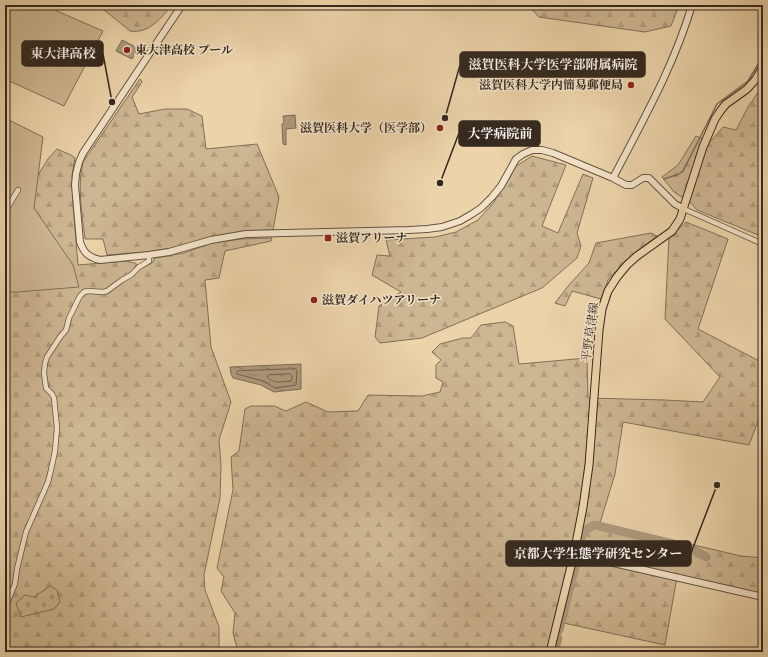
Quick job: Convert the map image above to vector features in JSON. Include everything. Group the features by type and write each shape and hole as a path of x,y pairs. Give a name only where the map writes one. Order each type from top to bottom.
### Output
{"main road":[{"name":"平野草津線","path":"550,652 574,554 583,507 589,465 598,337 602,308 608,291 627,265 672,231 680,219 684,209 702,147 715,119 720,110 726,104 747,89 756,79 763,67"}],"street":[{"path":"182,5 83,153 79,162 75,185 80,242 83,249 92,258 100,260 169,252 211,240 246,234 402,230 442,227 460,221 481,208 501,186 516,159 532,150 542,150 553,153 626,185 632,185 643,178 649,178 675,204 763,244"},
{"path":"613,178 646,118 662,83 679,43 692,5"},
{"path":"5,212 18,190"},
{"path":"5,606 15,584 26,532 48,482 52,463 57,428 54,398 46,388 44,382 45,363 47,357 66,330 69,318 80,296 84,292 107,291 131,275 139,267 149,262 149,255"},
{"path":"574,554 763,597"}],"green space":[{"path":"5,5 43,5 103,31 64,106 5,79"},
{"path":"98,5 172,5 149,28 130,31"},
{"path":"528,5 679,5 671,26 645,32 539,17"},
{"path":"140,79 142,82 132,97 139,114 165,109 187,109 202,116 206,149 257,144 279,197 273,230 246,231 215,236 173,248 107,255 103,239 85,239 80,190 83,162"},
{"path":"763,85 763,237 697,210 691,203 674,192 662,177 678,165 696,136 710,142 723,127 736,130 748,107"},
{"path":"5,118 43,137 34,208 73,265 79,287 5,292"},
{"path":"57,149 75,158 72,176 78,265 125,261 135,263 142,268 152,263 155,258 184,253 212,243 241,239 272,238 271,241 225,251 219,278 205,280 211,347 231,402 219,440 221,465 220,498 204,575 205,590 219,627 219,652 5,652 5,213 25,196 48,159"},
{"path":"532,156 566,165 542,226 558,233 583,174 593,178 577,233 581,246 577,258 542,288 422,338 380,343 375,337 379,306 401,292 372,275 377,255 390,256 386,240 435,237 456,232 478,220 494,202 515,167"},
{"path":"686,222 728,239 698,329 763,363 763,419 759,419 749,445 623,422 615,474 600,523 741,556 763,558 763,597 677,577 665,645 559,622 551,652 238,652 233,633 235,613 221,591 224,577 217,568 233,490 231,457 239,451 245,409 251,406 274,406 286,411 306,402 328,412 358,411 368,395 422,396 440,392 443,382 436,378 436,365 441,360 432,352 440,344 463,338 471,338 481,325 505,322 513,326 519,364 587,358 588,398 703,402 720,377 665,319 669,238"},
{"path":"651,233 657,236 624,262 608,280 601,299 572,291 565,306 555,303 589,263 596,243"},
{"path":"50,586 57,590 60,602 54,609 21,617 16,603 25,595 34,597"}],"water":[{"name":"東大津高校 プール","path":"122,40 138,48 132,59 116,51"},
{"path":"295,115 296,128 286,129 286,145 283,144 283,116"},
{"path":"301,364 301,389 274,392 261,385 233,378 230,367"}],"waterway":[{"path":"664,179 679,174 683,171 717,104 748,81 763,56"},
{"path":"578,550 583,531 595,525 690,548 706,557"},
{"path":"559,630 577,559"},
{"path":"554,652 558,638"}],"place":[{"name":"東大津高校 プール","path":"127,50"},
{"name":"滋賀医科大学内簡易郵便局","path":"631,85"},
{"name":"東大津高校","path":"112,102"},
{"name":"滋賀医科大学医学部附属病院","path":"445,118"},
{"name":"滋賀医科大学（医学部）","path":"440,128"},
{"name":"大学病院前","path":"440,183"},
{"name":"滋賀アリーナ","path":"328,238"},
{"name":"滋賀ダイハツアリーナ","path":"314,300"},
{"name":"京都大学生態学研究センター","path":"717,485"}]}
